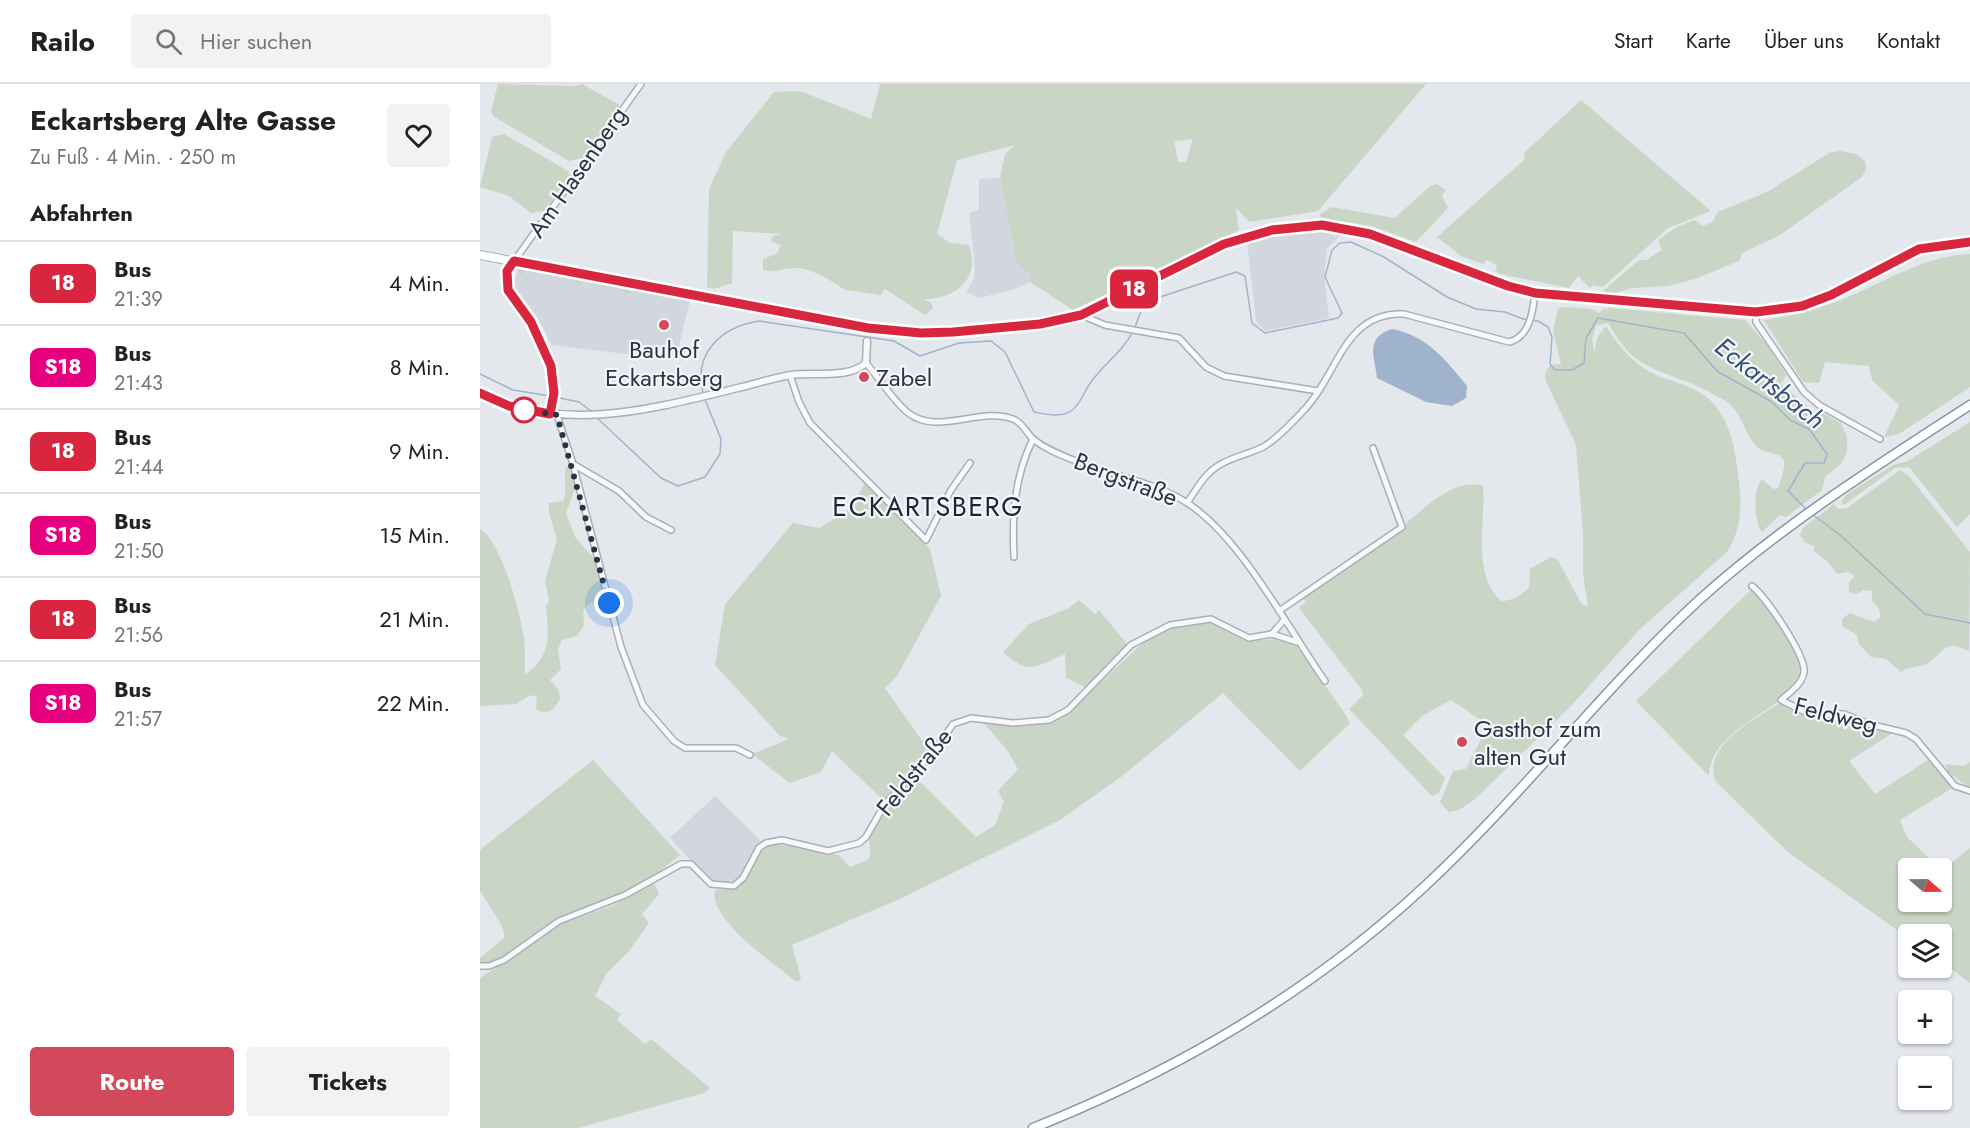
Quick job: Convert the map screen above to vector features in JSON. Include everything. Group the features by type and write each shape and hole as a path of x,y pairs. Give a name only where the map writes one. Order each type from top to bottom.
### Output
{"highway":[{"path":"1033,1128 1139,1081 1237,1028 1313,978 1374,931 1425,887 1491,821 1609,691 1695,604 1788,526 1840,489 1970,405"}],"main road":[{"path":"480,255 868,331 914,333 1040,324 1081,315 1224,244 1272,230 1322,225 1370,234 1508,286 1535,293 1753,312 1802,306 1831,295 1919,249 1970,242"}],"street":[{"name":"Am Hasenberg","path":"514,261 641,84"},
{"path":"514,261 507,271 508,290 542,344 551,366 554,415 573,464 621,647 643,705 674,741 686,748 736,748 750,755"},
{"path":"1188,503 1209,472 1234,457 1263,446 1306,409 1360,326 1385,315 1404,314 1509,342 1517,339 1528,326 1533,314 1535,293"},
{"path":"1753,312 1756,322 1804,392 1819,405 1880,439"},
{"path":"1081,315 1096,322 1140,333 1160,333 1179,338 1206,367 1224,376 1318,391"},
{"path":"480,393 509,406 554,415 644,411 790,375 854,370 866,363 867,341"},
{"name":"Bergstraße","path":"866,363 905,411 919,419 939,422 998,416 1015,419 1033,439 1082,463 1149,483 1188,503 1220,528 1325,681"},
{"path":"790,375 799,402 810,423 926,540 951,490 970,463"},
{"path":"1014,557 1012,511 1023,458 1033,439"},
{"path":"1279,612 1297,596 1402,527 1373,448"},
{"path":"573,464 619,491 646,517 671,530"},
{"name":"Feldweg","path":"1752,586 1789,636 1802,659 1804,671 1797,687 1781,700 1816,715 1844,714 1869,724 1906,733 1916,739 1955,786 1970,791"},
{"name":"Feldstraße","path":"480,966 489,966 504,960 559,921 625,896 681,864 691,864 711,884 734,886 743,878 759,848 766,843 782,840 828,852 852,846 866,837 885,804 933,753 952,724 971,718 1013,723 1049,720 1068,710 1131,645 1170,625 1211,619 1250,638 1272,634 1298,642"},
{"path":"1272,634 1284,620"}],"shaded area":[{"path":"1000,178 1017,264 1031,275 1030,282 1015,289 979,298 966,292 974,278 975,266 969,213 979,210 979,179"},
{"path":"1318,228 1343,232 1327,249 1324,277 1329,318 1265,331 1256,321 1247,242"},
{"path":"518,269 690,300 677,354 666,359 552,345 537,317 514,285"},
{"path":"715,796 762,842 742,877 733,885 711,883 670,838"}],"green space":[{"path":"498,84 576,86 582,84 620,105 585,157 569,161 493,116 491,111"},
{"path":"880,84 1426,84 1318,211 1249,222 1236,208 1239,230 1073,310 1030,282 1031,275 1017,264 1000,178 1005,154 1015,145 957,160 937,234 950,243 969,245 972,257 971,268 963,285 955,291 924,299 931,303 933,308 925,315 885,289 881,295 845,290 822,276 802,268 763,270 763,259 776,254 781,246 771,241 773,236 781,234 733,231 732,283 714,289 707,287 709,189 726,152 774,92 800,91 871,119","holes":["1193,139 1186,162 1178,162 1174,141"]},
{"path":"1581,100 1711,211 1668,228 1603,287 1593,285 1590,288 1578,276 1569,288 1500,274 1495,271 1497,265 1487,260 1483,264 1461,256 1437,237 1525,159 1524,153"},
{"path":"504,134 568,171 570,176 544,211 531,213 509,196 480,187 492,137"},
{"path":"1840,151 1856,154 1865,161 1866,169 1862,177 1780,235 1742,253 1739,261 1695,279 1668,286 1632,288 1611,294 1603,291 1639,260 1646,260 1662,250 1658,240 1675,228 1694,220 1703,226 1712,222 1718,212 1767,192 1829,153"},
{"path":"1437,184 1446,190 1442,195 1448,208 1416,242 1371,226 1321,218 1320,214 1332,207 1395,218 1430,186"},
{"path":"1970,254 1970,387 1899,434 1884,437 1899,405 1872,380 1869,366 1825,362 1819,383 1803,382 1764,320 1800,313 1846,298 1926,263"},
{"path":"521,266 575,277 581,282 581,286 574,280 524,271 522,276 516,268"},
{"path":"597,282 626,286 632,293 625,295 625,291 598,285"},
{"path":"1663,298 1754,306 1749,308 1665,301"},
{"path":"1561,307 1592,309 1599,313 1603,309 1610,308 1745,320 1767,345 1786,375 1781,384 1815,412 1819,411 1841,423 1847,437 1847,451 1842,463 1825,477 1822,490 1786,517 1780,515 1762,532 1756,513 1755,498 1762,479 1773,489 1778,488 1784,468 1781,457 1757,447 1738,414 1728,403 1698,386 1642,363 1626,348 1608,323 1596,326 1592,339 1594,352 1598,336 1606,326 1622,348 1642,367 1658,376 1698,391 1717,408 1727,425 1737,462 1740,490 1738,527 1727,552 1640,629 1572,705 1474,800 1459,810 1449,812 1440,802 1453,771 1466,769 1488,725 1451,700 1422,716 1403,735 1445,778 1439,793 1432,796 1349,709 1363,695 1362,690 1299,608 1306,602 1302,597 1404,529 1407,522 1433,501 1452,490 1472,485 1483,486 1483,562 1492,589 1501,601 1516,597 1529,588 1530,569 1551,557 1558,560 1581,603 1588,607 1583,574 1583,533 1576,445 1545,379 1546,371 1551,365 1561,364 1553,331 1558,309"},
{"path":"1970,422 1970,514 1957,527 1909,467 1895,468 1844,505 1841,502 1847,494 1893,465 1908,461"},
{"path":"566,467 570,467 575,488 566,513 575,537 594,559 606,602 590,603 583,611 584,625 577,636 562,640 558,649 561,669 550,680 559,691 560,699 553,709 544,712 536,709 537,697 531,695 516,704 480,706 480,529 495,547 513,593 524,639 525,675 540,660 547,645 546,606 549,601 545,581 557,539 549,513 549,503 563,501"},
{"path":"1900,470 1908,475 1970,552 1969,651 1949,646 1928,663 1901,672 1886,659 1871,657 1858,643 1857,635 1842,626 1842,619 1850,613 1874,622 1881,617 1878,607 1872,601 1872,591 1863,590 1857,594 1849,592 1849,582 1855,576 1848,572 1837,574 1829,563 1814,551 1814,546 1805,542 1800,535 1803,528 1834,504 1838,509 1847,508"},
{"path":"866,480 930,549 941,596 897,676 885,688 928,749 883,800 832,751 821,772 790,783 752,754 789,739 780,736 715,665 725,604 793,523 819,528 852,508"},
{"path":"1751,590 1755,591 1794,647 1801,665 1799,679 1775,704 1724,742 1713,758 1709,776 1636,701"},
{"path":"1079,600 1095,614 1099,610 1128,645 1087,688 1066,678 1065,654 1039,665 1026,667 1003,652 1029,624 1069,608"},
{"path":"1210,621 1249,641 1277,639 1295,644 1346,715 1350,723 1300,771 1223,693 1121,777 1060,820 902,898 792,945 801,979 796,982 746,942 724,917 714,892 717,889 729,889 744,880 763,850 771,844 805,847 839,855 850,867 868,860 869,837 876,820 914,776 976,837 995,825 1004,802 998,791 1018,769 1007,750 982,721 1032,725 1063,717 1144,642 1167,629"},
{"path":"1781,702 1803,713 1839,715 1870,727 1894,732 1849,761 1875,794 1931,758 1954,787 1900,820 1907,837 1929,858 1898,858 1898,912 1952,912 1952,862 1970,848 1970,983 1952,969 1952,924 1898,924 1898,931 1789,853 1716,782 1713,769 1716,757 1723,745 1746,725"},
{"path":"593,760 680,855 656,874 629,890 547,925 504,958 488,964 480,964 480,958 505,937 501,924 480,891 480,850"},
{"path":"1970,762 1970,788 1948,772 1945,764 1964,766"},
{"path":"654,883 659,894 642,914 649,923 629,951 607,973 595,996 621,1014 617,1020 645,1044 651,1039 710,1088 704,1093 578,1128 480,1128 480,978 559,925 614,905"}],"water":[{"path":"1392,329 1415,337 1435,350 1467,386 1466,398 1452,406 1426,402 1377,378 1373,356 1374,343 1383,333"}],"waterway":[{"name":"Eckartsbach","path":"1135,327 1143,306 1151,300 1236,272 1245,276 1252,323 1265,333 1338,318 1342,313 1325,277 1332,250 1340,243 1351,242 1384,257 1447,297 1476,309 1505,312 1523,319 1538,321 1548,327 1552,337 1550,364 1555,370 1572,370 1584,363 1586,338 1598,318 1684,333 1717,371 1772,402 1790,420 1809,429 1827,454 1824,463 1805,463 1788,491 1807,510"},
{"name":"Eckartsbach","path":"703,393 702,366 713,344 733,329 759,321 894,341 920,356 959,343 991,341 1005,352 1034,412 1063,414 1077,406 1094,378 1129,339 1133,331"},
{"name":"Eckartsbach","path":"480,374 513,390 550,396"},
{"name":"Eckartsbach","path":"555,397 579,402 591,411"},
{"name":"Eckartsbach","path":"596,417 661,478 678,486 705,477 720,454 721,439 704,397"},
{"name":"Eckartsbach","path":"1813,515 1839,534 1925,614 1970,623"}],"bus line":[{"name":"18","path":"480,393 501,404 536,413 550,414 554,393 551,366 531,322 508,290 507,271 514,261 831,322 894,332 921,333 1040,324 1081,315 1224,244 1272,230 1297,226 1322,225 1355,229 1481,277 1535,293 1756,312 1802,306 1831,295 1919,249 1970,242"}],"place":[{"name":"Bauhof Eckartsberg","path":"664,325"},
{"name":"Zabel","path":"864,377"},
{"name":"Gasthof zum alten Gut","path":"1462,742"}],"district":[{"name":"ECKARTSBERG","path":"928,506"}],"route":[{"path":"524,410 557,415 573,464 609,603"}]}
